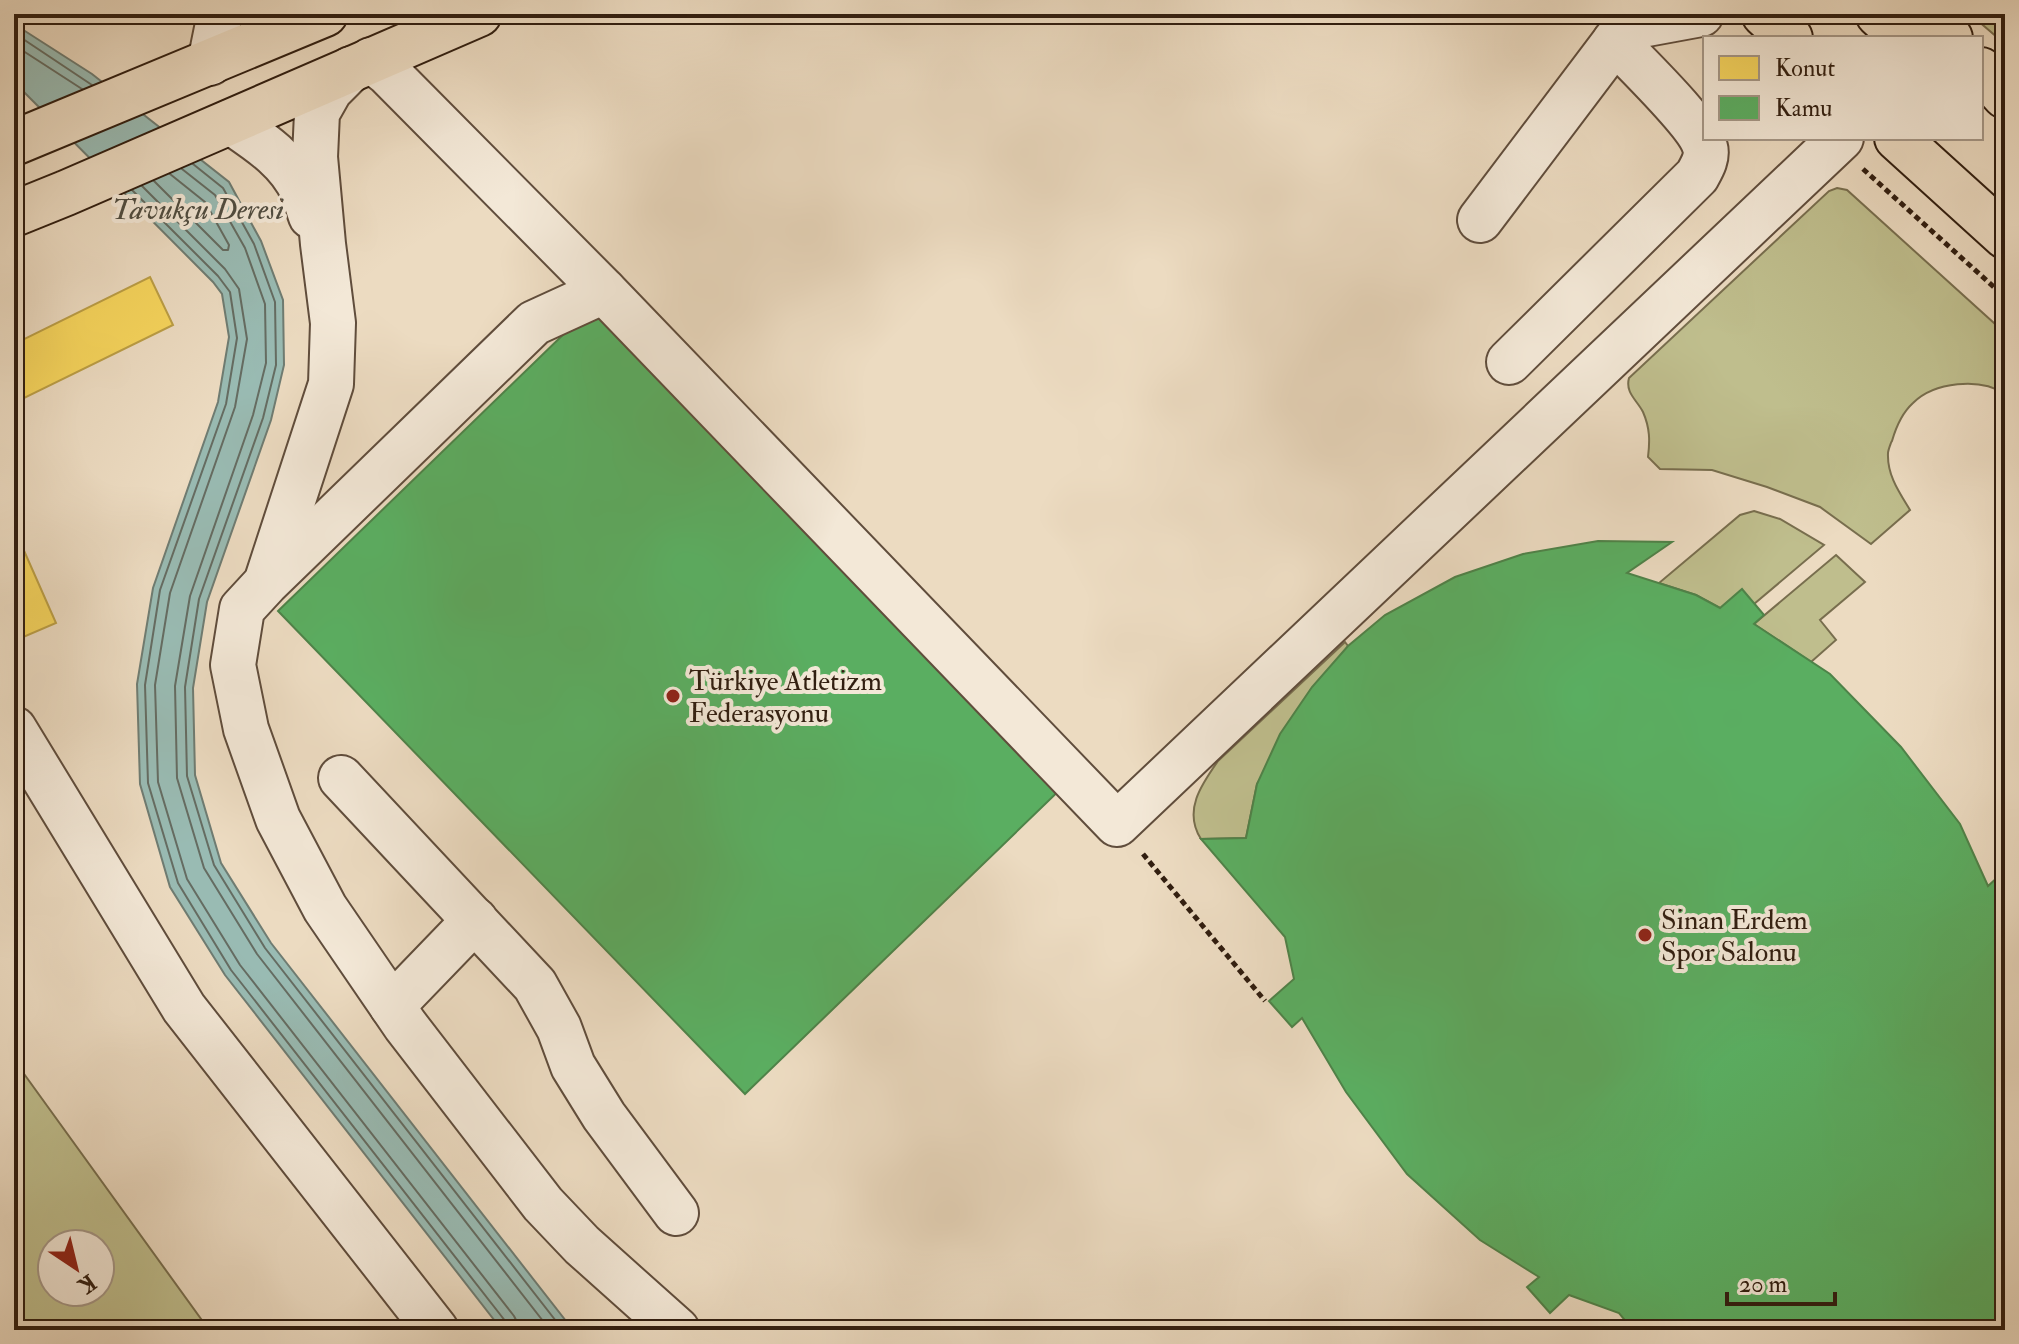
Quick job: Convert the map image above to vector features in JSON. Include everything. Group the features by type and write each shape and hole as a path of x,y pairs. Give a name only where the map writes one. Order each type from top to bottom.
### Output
{"main road":[{"path":"14,214 479,14"},
{"path":"1764,14 1788,36"},
{"path":"1878,14 1902,36"},
{"path":"1924,14 1948,36"},
{"path":"18,141 319,15"},
{"path":"1983,72 2005,96"},
{"path":"1983,111 2005,131"},
{"path":"1899,140 2005,236"}],"street":[{"path":"194,69 220,14"},
{"path":"1480,220 1618,28 1701,14"},
{"path":"1509,362 1697,176 1705,162 1706,148 1697,128 1618,28"},
{"path":"266,583 331,384 333,323 315,157 317,113 330,90 361,64 388,73 604,291 1117,824 1838,141"},
{"path":"219,127 260,142 283,162 303,191 323,244"},
{"path":"604,291 534,323 266,583 242,609 233,665 246,729 278,819 325,908 392,1006 543,1204 582,1245 677,1330"},
{"path":"14,729 184,1008 436,1330"},
{"path":"341,778 535,985 559,1028 573,1066 604,1116 676,1213"},
{"path":"392,1006 475,920"}],"path":[{"path":"1838,141 2005,297"},
{"path":"1117,824 1265,1001"}],"shaded area":[{"path":"1970,14 2005,14 2005,44"},
{"path":"1837,188 1847,190 2005,333 2005,394 1983,385 1945,386 1922,396 1903,416 1889,449 1888,461 1894,483 1910,510 1871,544 1820,507 1767,487 1712,470 1660,469 1648,457 1647,424 1628,383 1629,378 1829,191"},
{"path":"1754,511 1780,519 1824,545 1754,604 1720,608 1696,595 1659,583 1740,515"},
{"path":"1836,555 1865,582 1820,620 1836,640 1811,662 1754,624"},
{"path":"1345,642 1348,646 1257,784 1246,838 1201,839 1194,818 1196,798 1218,761"},
{"path":"14,1060 209,1330 14,1330"}],"water":[{"name":"Tavukçu Deresi","path":"14,24 92,74 229,182 261,241 283,300 284,365 271,420 207,602 193,688 195,775 221,863 271,943 573,1330 502,1330 225,975 170,887 140,784 137,684 153,588 218,402 229,337 222,294 14,82"}],"building: Konut":[{"path":"150,277 173,325 14,403 14,344"},
{"path":"14,528 56,623 14,641"}],"building: Kamu":[{"name":"Türkiye Atletizm Federasyonu","path":"601,298 1069,781 745,1094 278,611"},
{"name":"Sinan Erdem Spor Salonu","path":"1598,541 1672,542 1627,573 1696,595 1720,608 1742,589 1764,615 1754,624 1830,674 1901,747 1960,824 1988,886 1999,876 2005,883 2005,916 2001,919 2005,934 2005,1330 1633,1330 1619,1313 1569,1295 1550,1313 1527,1287 1539,1277 1480,1240 1407,1174 1346,1092 1302,1018 1292,1027 1269,1001 1294,979 1285,937 1201,839 1246,838 1257,784 1280,734 1312,687 1348,646 1385,615 1455,577 1523,554"}],"place":[{"name":"Türkiye Atletizm Federasyonu","path":"673,696"},
{"name":"Sinan Erdem Spor Salonu","path":"1645,935"}]}
